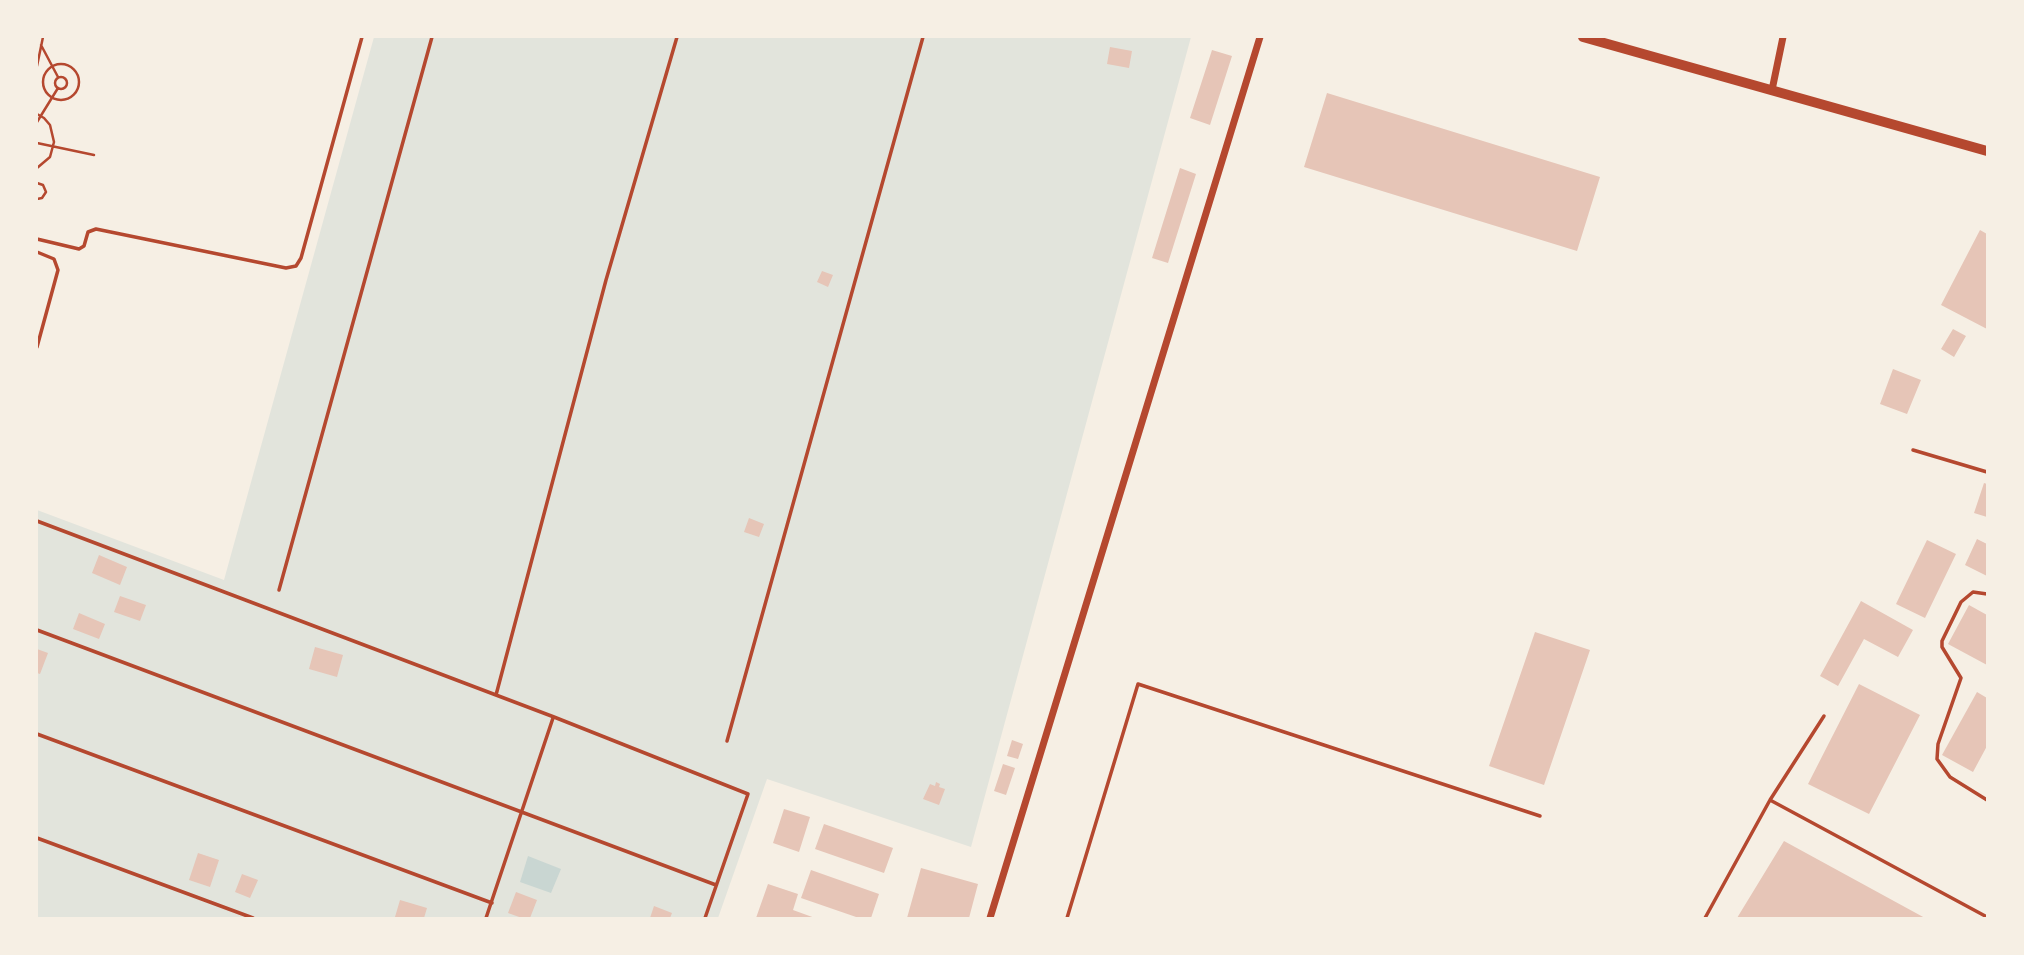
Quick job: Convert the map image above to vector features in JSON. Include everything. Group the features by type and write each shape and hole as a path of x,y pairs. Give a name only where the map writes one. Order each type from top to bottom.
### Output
{"main road":[{"path":"1583,37 1987,152"}],"street":[{"path":"990,918 1260,37"},
{"path":"1772,90 1783,37"}],"lane":[{"path":"37,239 79,249 84,246 88,232 96,229 286,268 296,266 301,258 362,37"},
{"path":"279,590 432,37"},
{"path":"496,695 606,280 677,37"},
{"path":"727,741 923,37"},
{"path":"37,252 54,259 58,270 37,347"},
{"path":"1913,450 1987,472"},
{"path":"37,522 554,717 748,794 705,918"},
{"path":"1987,594 1973,592 1961,602 1942,641 1942,647 1961,678 1938,744 1937,759 1950,777 1987,800"},
{"path":"37,630 716,885"},
{"path":"1067,918 1138,684 1540,816"},
{"path":"1705,918 1770,800 1824,716"},
{"path":"486,918 554,717"},
{"path":"37,733 492,903"},
{"path":"1770,800 1987,917"},
{"path":"37,838 253,918"}],"path":[{"path":"37,66 43,37"},
{"path":"41,45 58,77"},
{"path":"59,64 71,67 79,82 78,88 70,98 52,98 45,90 43,79 48,69 59,64"},
{"path":"58,77 65,77 68,83 65,89 58,88"},
{"path":"58,77 55,81 58,88"},
{"path":"37,122 58,88"},
{"path":"37,168 50,157 54,146 52,130 39,115"},
{"path":"37,143 94,155"},
{"path":"37,183 43,185 46,192 42,198 37,199"}],"shaded area":[{"path":"374,37 1191,37 971,847 767,779 718,918 37,918 37,510 224,580"},
{"path":"528,856 561,869 551,893 520,882"}],"building":[{"path":"1110,47 1132,51 1129,68 1107,64"},
{"path":"1212,50 1232,56 1210,125 1190,118"},
{"path":"1327,93 1600,177 1577,251 1304,167"},
{"path":"1180,168 1196,174 1168,263 1152,258"},
{"path":"1980,230 1987,234 1987,329 1941,305"},
{"path":"822,271 833,275 828,287 817,282"},
{"path":"1953,329 1966,336 1954,357 1941,349"},
{"path":"1893,369 1921,380 1907,414 1880,404"},
{"path":"1984,483 1987,484 1987,517 1974,513"},
{"path":"749,518 764,524 759,537 744,532"},
{"path":"1977,539 1987,544 1987,576 1965,565"},
{"path":"1927,540 1956,554 1925,618 1896,604"},
{"path":"99,555 127,567 120,585 92,573"},
{"path":"120,596 146,605 140,621 114,612"},
{"path":"1861,601 1913,630 1898,657 1864,639 1838,686 1820,676"},
{"path":"1969,605 1987,615 1987,665 1948,644"},
{"path":"79,613 105,624 99,639 73,629"},
{"path":"1535,632 1590,650 1544,785 1489,766"},
{"path":"315,647 343,655 337,677 309,669"},
{"path":"37,649 48,653 40,674 37,673"},
{"path":"1859,684 1920,715 1869,814 1808,784"},
{"path":"1977,692 1987,698 1987,746 1973,772 1942,755"},
{"path":"1012,740 1023,744 1018,759 1007,756"},
{"path":"1003,764 1015,768 1006,795 994,791"},
{"path":"936,782 940,784 939,787 945,789 939,805 923,799 930,784 935,786"},
{"path":"784,809 810,817 799,852 773,843"},
{"path":"824,824 893,848 884,873 815,849"},
{"path":"1784,841 1925,918 1737,918"},
{"path":"198,853 219,860 210,887 189,880"},
{"path":"921,868 978,884 969,918 907,918"},
{"path":"811,870 879,894 871,918 859,918 801,898"},
{"path":"242,874 258,880 250,898 235,892"},
{"path":"768,884 798,894 793,910 815,918 756,918"},
{"path":"516,892 537,900 530,918 508,913"},
{"path":"400,900 427,908 424,918 395,917"},
{"path":"654,906 672,913 670,918 650,918"}]}
